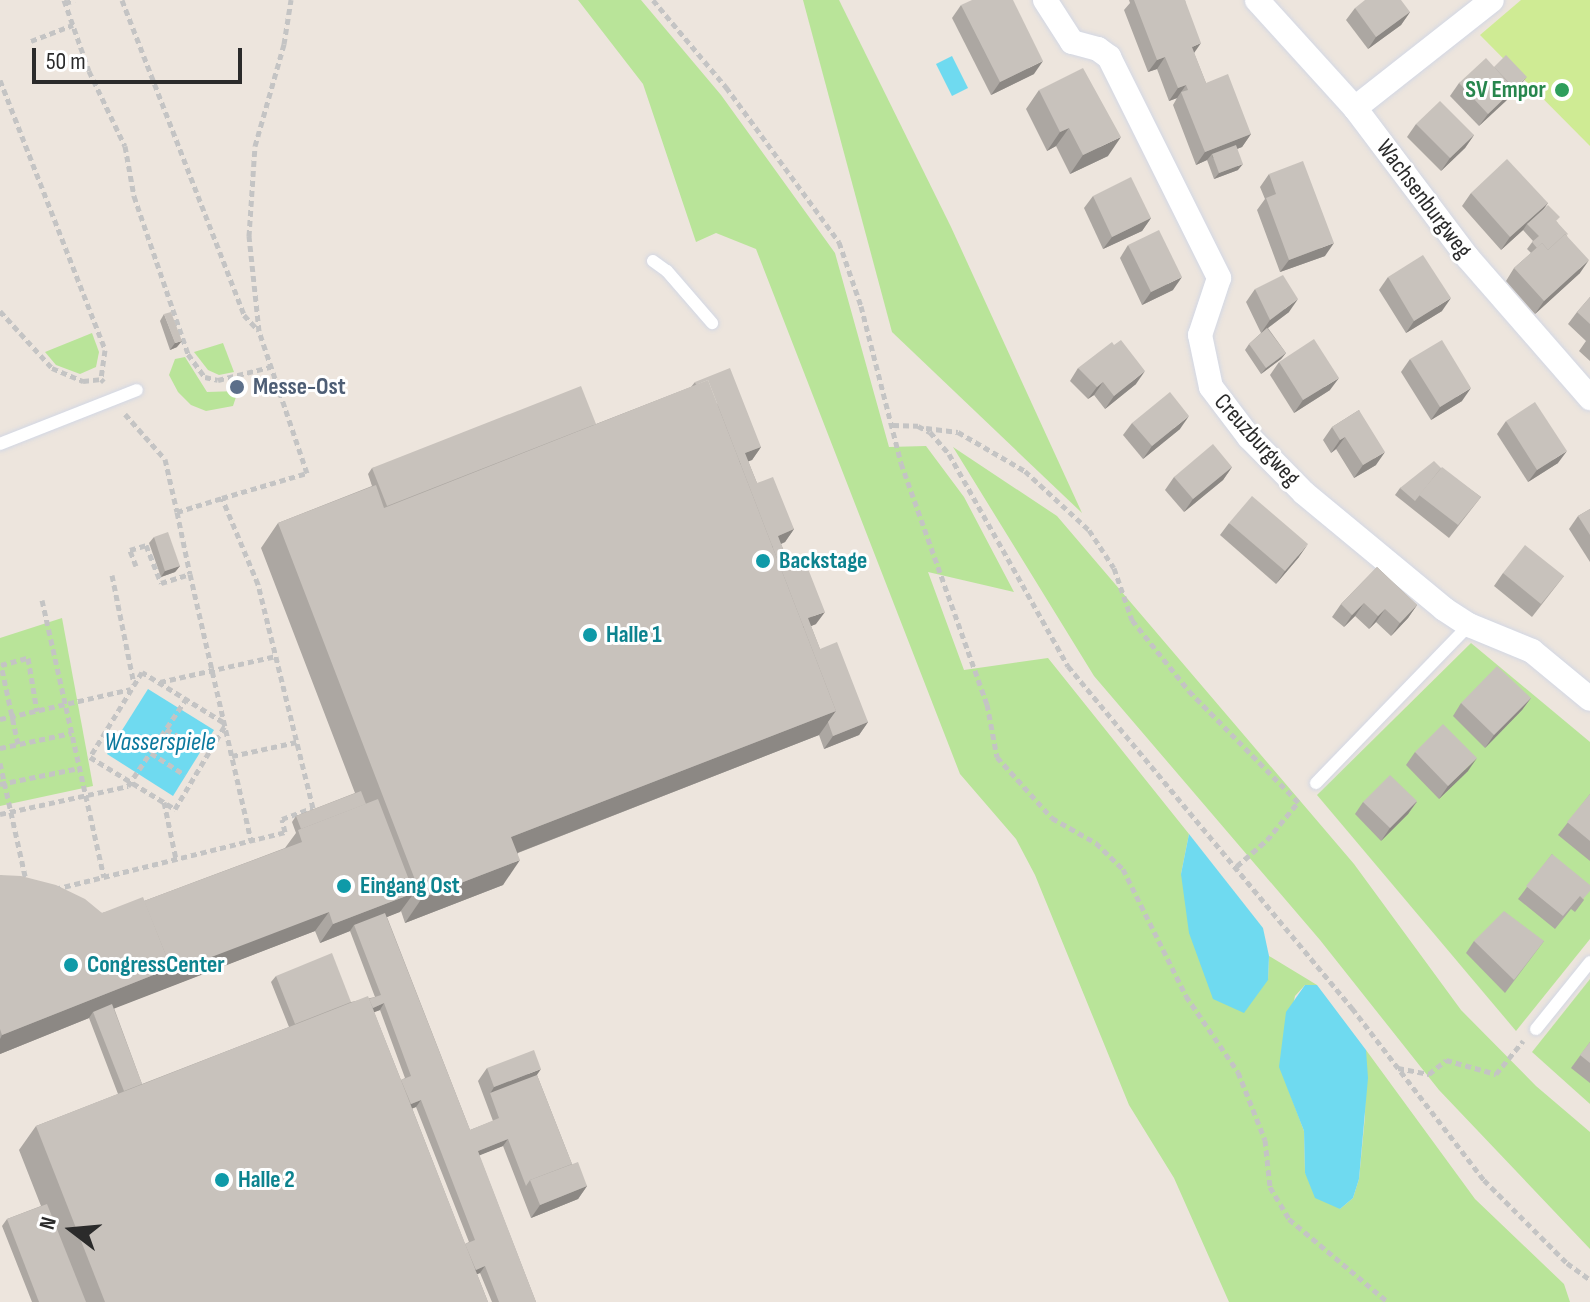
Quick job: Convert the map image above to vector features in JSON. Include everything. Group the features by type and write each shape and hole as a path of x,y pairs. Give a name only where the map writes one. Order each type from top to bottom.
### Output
{"street":[{"name":"Creuzburgweg","path":"1045,0 1072,42 1098,49 1109,57 1219,278 1200,335 1211,387 1249,437 1304,493 1444,609 1469,625 1532,651 1590,699"},
{"name":"Wachsenburgweg","path":"1257,0 1355,108 1468,258 1590,398"},
{"path":"1355,108 1492,0"}],"lane":[{"path":"653,261 667,271 712,323"},
{"path":"0,444 137,390"},
{"path":"1316,783 1469,625"},
{"path":"1536,1029 1590,962"}],"path":[{"path":"75,0 65,2 89,71 125,146 134,196 188,354 205,377 218,380 270,367"},
{"path":"122,0 244,315 259,331"},
{"path":"291,0 280,58 261,114 252,170 250,255 258,296 259,331 307,473 222,498 258,584 318,821"},
{"path":"653,0 726,87 839,242 861,306 901,463 987,704 997,757 1052,818 1096,843 1123,869 1186,996 1238,1072 1265,1140 1270,1187 1289,1219 1388,1302"},
{"path":"31,41 73,25"},
{"path":"0,80 105,350 101,379"},
{"path":"893,425 958,432 1025,471 1089,530 1114,568 1132,620 1189,691 1298,802"},
{"path":"921,428 949,454 1068,666 1237,866 1484,1180 1567,1263 1590,1280"},
{"path":"177,512 251,840"},
{"path":"136,566 130,550 146,545 161,583 190,574"},
{"path":"112,575 133,687"},
{"path":"42,600 104,877"},
{"path":"159,682 276,656"},
{"path":"18,744 1,665 28,658 37,711"},
{"path":"142,672 224,724 175,809 90,757 142,672"},
{"path":"0,719 133,687"},
{"path":"0,814 128,786 186,699"},
{"path":"166,729 201,750"},
{"path":"0,748 71,733"},
{"path":"232,756 297,742"},
{"path":"151,753 185,775"},
{"path":"0,763 29,895"},
{"path":"2,783 79,768"},
{"path":"1237,866 1267,840 1316,783"},
{"path":"164,802 176,859"},
{"path":"44,892 285,832 282,819 313,808"},
{"path":"1398,1068 1429,1074 1446,1060 1496,1074 1536,1029"}],"green space":[{"path":"578,0 641,0 721,95 835,253 889,447 926,446 964,497 1014,592 928,572 964,670 1048,658 1189,834 1181,874 1268,980 1269,956 1317,985 1305,985 1295,996 1280,1067 1304,1131 1305,1173 1340,1209 1353,1198 1359,1179 1365,1116 1366,1050 1475,1199 1564,1284 1570,1302 1229,1302 1174,1178 1129,1105 1035,875 1016,839 960,774 756,249 716,233 696,242 643,84"},
{"path":"803,0 839,0 951,227 1082,513 892,332"},
{"name":"SV Empor","path":"1521,0 1590,0 1590,146 1480,35"},
{"path":"92,333 99,352 96,367 80,374 56,365 45,352"},
{"path":"223,343 234,372 219,375 208,370 194,352"},
{"path":"185,357 207,392 238,391 233,406 206,411 191,405 178,392 169,375 175,359"},
{"path":"953,447 1057,516 1354,864 1461,1010 1536,1086 1590,1132 1590,1249 1439,1090 1320,940 1094,676"},
{"path":"62,618 93,786 0,806 0,638"},
{"path":"1471,643 1590,742 1590,939 1516,1031 1317,795"},
{"path":"1590,979 1590,1104 1532,1052"}],"water":[{"path":"952,56 968,88 952,96 936,64"},
{"name":"Wasserspiele","path":"148,689 214,730 173,796 107,754"},
{"path":"1189,834 1263,928 1269,956 1268,980 1244,1013 1213,999 1189,933 1181,874"},
{"path":"1305,985 1317,985 1366,1050 1368,1078 1359,1179 1353,1198 1340,1209 1315,1198 1305,1173 1304,1131 1279,1067 1286,1012"}],"building":[{"path":"972,0 1013,0 1043,61 1000,82 961,5"},
{"path":"1134,0 1185,0 1201,43 1192,47 1206,83 1228,74 1251,134 1205,152 1181,92 1188,90 1186,85 1178,88 1165,57 1157,60"},
{"path":"1365,0 1401,0 1410,12 1376,37 1355,8"},
{"path":"1506,55 1527,77 1514,88 1494,67"},
{"path":"1486,58 1514,89 1488,114 1459,83"},
{"path":"1083,68 1121,137 1083,155 1069,128 1060,132 1039,90"},
{"path":"1440,101 1474,135 1450,158 1416,124"},
{"path":"1236,145 1243,164 1219,173 1212,154"},
{"path":"1507,159 1548,203 1510,237 1471,193"},
{"path":"1303,161 1334,243 1289,260 1266,198 1276,194 1269,174"},
{"path":"1131,177 1151,218 1112,237 1093,196"},
{"path":"1548,205 1560,217 1556,221 1568,234 1548,250 1542,243 1537,248 1532,242 1539,236 1527,224"},
{"path":"1159,230 1182,277 1151,292 1128,245"},
{"path":"1565,234 1589,260 1544,301 1514,268 1542,243 1548,250"},
{"path":"1423,255 1451,298 1414,321 1388,277"},
{"path":"1283,275 1298,299 1270,320 1255,289"},
{"path":"1590,297 1590,324 1577,312"},
{"path":"171,312 182,341 175,343 164,314"},
{"path":"1267,328 1286,353 1266,368 1249,344"},
{"path":"1314,339 1339,378 1303,400 1279,362"},
{"path":"1121,340 1145,371 1114,396 1103,382 1097,387 1078,368 1112,342 1114,345"},
{"path":"1442,340 1471,388 1440,407 1410,359"},
{"path":"730,368 761,447 745,453 757,483 773,477 794,529 778,536 790,567 805,561 825,612 808,618 820,649 837,642 868,722 833,736 828,722 836,711 708,380 696,385 695,382"},
{"name":"Halle 1","path":"708,380 836,711 511,837 520,860 422,898 278,523 376,485 384,508"},
{"path":"581,386 596,424 387,506 372,468"},
{"path":"1170,392 1189,416 1152,446 1132,423"},
{"path":"1535,402 1567,451 1537,470 1506,421"},
{"path":"1359,410 1385,452 1363,465 1345,437 1340,440 1332,427"},
{"path":"1213,444 1232,467 1193,499 1174,477"},
{"path":"1434,461 1441,468 1415,501 1400,488"},
{"path":"1442,467 1481,497 1458,525 1419,495"},
{"path":"1252,496 1308,544 1285,571 1229,523"},
{"path":"1590,509 1590,535 1578,516"},
{"path":"168,532 180,566 165,571 154,537"},
{"path":"1525,545 1564,576 1541,604 1503,573"},
{"path":"1377,567 1417,605 1400,623 1385,609 1378,616 1364,603 1352,615 1341,604"},
{"path":"1497,666 1531,698 1494,735 1461,703"},
{"path":"1443,724 1477,758 1448,786 1415,752"},
{"path":"1390,775 1417,801 1390,828 1363,802"},
{"path":"361,791 366,804 301,829 296,816"},
{"path":"1590,794 1590,841 1567,822"},
{"path":"378,799 414,893 333,924 329,912 167,974 171,968 144,901 302,842 298,830"},
{"path":"1552,854 1590,885 1590,891 1583,899 1580,896 1563,916 1526,886"},
{"name":"CongressCenter","path":"0,875 21,876 56,885 85,899 102,913 143,897 171,968 2,1035"},
{"path":"1504,911 1544,941 1514,980 1474,941"},
{"path":"385,913 470,1130 499,1118 490,1093 537,1075 572,1164 530,1180 526,1186 508,1139 478,1151 536,1302 499,1302 485,1266 476,1270 465,1244 475,1240 421,1100 411,1104 401,1080 411,1076 384,1003 373,1008 369,999 381,995 354,925"},
{"path":"332,953 351,1002 295,1024 276,976"},
{"name":"Halle 2","path":"368,996 488,1302 105,1302 36,1126"},
{"path":"112,1004 142,1084 124,1091 93,1012"},
{"path":"1590,1042 1590,1063 1580,1055"},
{"path":"534,1050 541,1069 494,1087 487,1068"},
{"path":"578,1162 587,1186 540,1205 530,1180"},
{"path":"47,1204 86,1302 39,1302 7,1219"}],"place":[{"name":"SV Empor","path":"1562,90"},
{"name":"Messe-Ost","path":"237,387"},
{"name":"Backstage","path":"763,561"},
{"name":"Halle 1","path":"590,635"},
{"name":"Eingang Ost","path":"344,886"},
{"name":"CongressCenter","path":"71,965"},
{"name":"Halle 2","path":"222,1180"}]}
